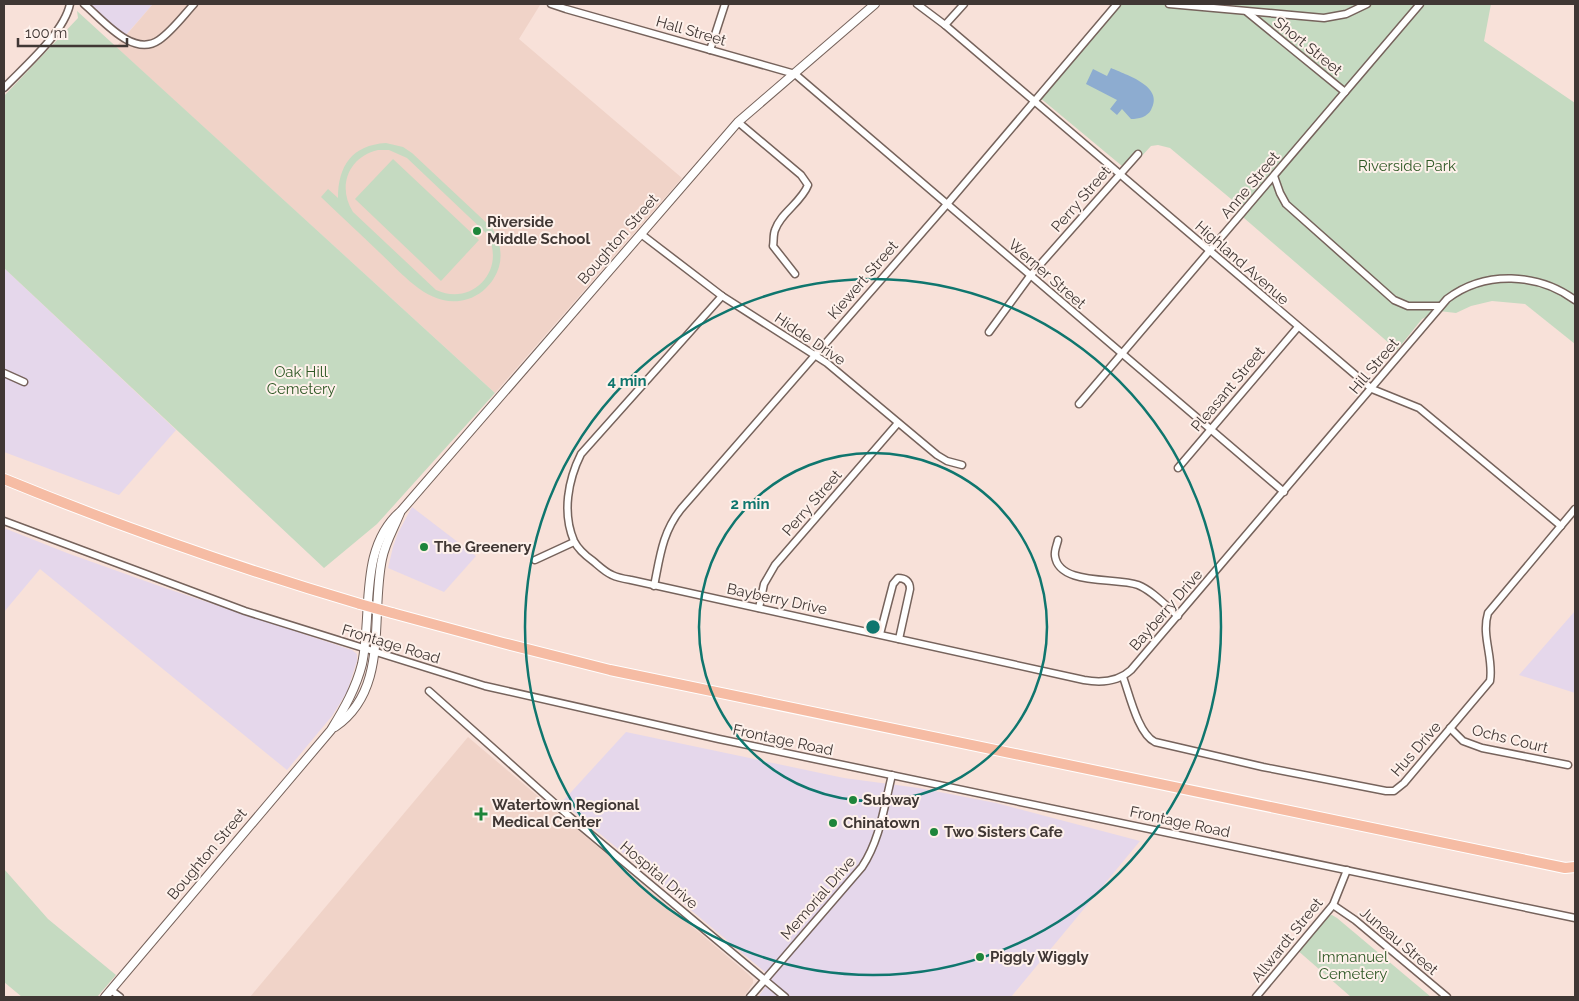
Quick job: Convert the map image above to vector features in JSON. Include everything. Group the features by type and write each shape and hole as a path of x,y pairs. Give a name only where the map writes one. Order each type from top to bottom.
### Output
{"highway":[{"path":"4,479 227,563 392,614 610,670 1570,867 1575,874"}],"street":[{"path":"4,88 56,32 66,16 70,4"},
{"path":"84,4 126,40 135,45 145,46 157,42 194,4"},
{"name":"Hall Street","path":"551,4 795,74"},
{"path":"710,50 725,4"},
{"name":"Boughton Street","path":"105,997 331,730 346,705 355,685 365,649 369,584 375,554 387,525 738,122 875,4"},
{"name":"Highland Avenue","path":"917,4 945,25 1372,389 1419,408 1561,526"},
{"path":"945,25 964,4"},
{"name":"Kiewert Street","path":"654,586 664,537 672,520 948,203 1117,4"},
{"name":"Short Street","path":"1169,4 1247,12 1258,16 1345,92"},
{"path":"1258,16 1331,18 1346,14 1367,4"},
{"name":"Anne Street","path":"1079,404 1420,4"},
{"name":"Werner Street","path":"795,74 1284,492"},
{"path":"738,122 801,175 808,185 805,193 785,213 774,231 773,246 795,274"},
{"name":"Perry Street","path":"988,332 1030,276 1138,154"},
{"path":"1274,176 1286,204 1382,291 1401,304 1408,306 1440,306"},
{"name":"Hidde Drive","path":"641,234 722,296 815,355 937,455 947,461 962,465"},
{"name":"Hill Street","path":"1231,554 1440,306 1454,294 1469,286 1493,279 1520,278 1548,285 1575,300"},
{"path":"535,560 574,542 568,520 568,490 574,468 581,454 722,296"},
{"name":"Pleasant Street","path":"1178,468 1298,327"},
{"path":"4,372 24,382"},
{"name":"Perry Street","path":"758,608 764,584 775,565 898,423"},
{"name":"Hus Drive","path":"1123,677 1142,729 1148,738 1155,742 1263,767 1394,791 1404,783 1490,681 1490,663 1485,625 1488,613 1575,509"},
{"name":"Boughton Street","path":"331,730 350,715 359,702 370,678 375,652 382,559 401,511"},
{"name":"Frontage Road","path":"4,521 245,610 485,686 581,709 1575,918"},
{"path":"1058,540 1055,556 1059,565 1068,573 1078,578 1119,581 1137,585 1149,592 1178,616"},
{"name":"Bayberry Drive","path":"574,542 585,554 612,575 654,586 1084,680 1101,682 1123,677 1131,670 1231,554"},
{"path":"880,634 893,584 898,578 904,579 908,582 910,589 899,639"},
{"name":"Hospital Drive","path":"429,691 570,817 785,997"},
{"name":"Ochs Court","path":"1450,728 1463,740 1482,748 1568,766"},
{"name":"Memorial Drive","path":"750,997 862,868 871,854 877,840 892,775"},
{"name":"Allwardt Street","path":"1256,997 1333,905 1347,870"},
{"name":"Juneau Street","path":"1333,905 1355,920 1447,997"},
{"path":"112,990 120,997"}],"shaded area":[{"path":"90,4 153,4 125,36"},
{"name":"Riverside Middle School","path":"153,4 537,4 540,5 519,39 682,178 495,393 116,47"},
{"path":"4,268 176,430 119,495 4,452"},
{"path":"412,507 476,556 444,592 388,568 398,533"},
{"path":"4,528 162,587 352,650 357,654 357,661 347,692 332,716 287,770 40,569 4,612"},
{"path":"1575,611 1575,693 1519,675"},
{"path":"626,732 844,778 919,788 996,803 1140,841 1011,997 758,997 772,978 562,802"},
{"name":"Watertown Regional Medical Center","path":"468,737 747,973 753,979 753,983 744,997 250,997"}],"green space":[{"name":"Riverside Park","path":"1116,4 1491,4 1484,41 1575,103 1575,344 1525,304 1492,301 1471,306 1456,313 1439,311 1422,319 1397,350 1244,218 1237,204 1170,148 1158,145 1151,146 1128,171 1039,97"},
{"name":"Oak Hill Cemetery","path":"77,11 495,393 377,524 324,568 4,268 4,96 78,18"},
{"path":"386,143 403,147 412,153 492,228 500,247 499,266 492,282 479,294 472,298 455,301 442,300 430,295 408,280 321,197 328,189 338,198 341,176 349,159 364,148","holes":["378,150 389,150 407,158 487,234 492,247 493,260 483,282 474,289 450,294 436,290 353,212 346,193 348,174 359,159"]},
{"path":"393,159 479,240 441,281 355,199"},
{"path":"4,869 48,919 116,975 97,997 22,997 4,982"},
{"name":"Immanuel Cemetery","path":"1332,915 1431,997 1351,997 1296,949 1324,917"}],"water":[{"path":"1111,68 1134,78 1153,94 1154,102 1151,110 1145,116 1131,119 1122,109 1117,115 1110,109 1117,100 1086,84 1093,69 1107,76"}],"place":[{"name":"Riverside Middle School","path":"477,231"},
{"name":"The Greenery","path":"424,547"},
{"name":"Subway","path":"853,800"},
{"name":"Watertown Regional Medical Center","path":"481,814"},
{"name":"Chinatown","path":"833,823"},
{"name":"Two Sisters Cafe","path":"934,832"},
{"name":"Piggly Wiggly","path":"980,957"}]}
